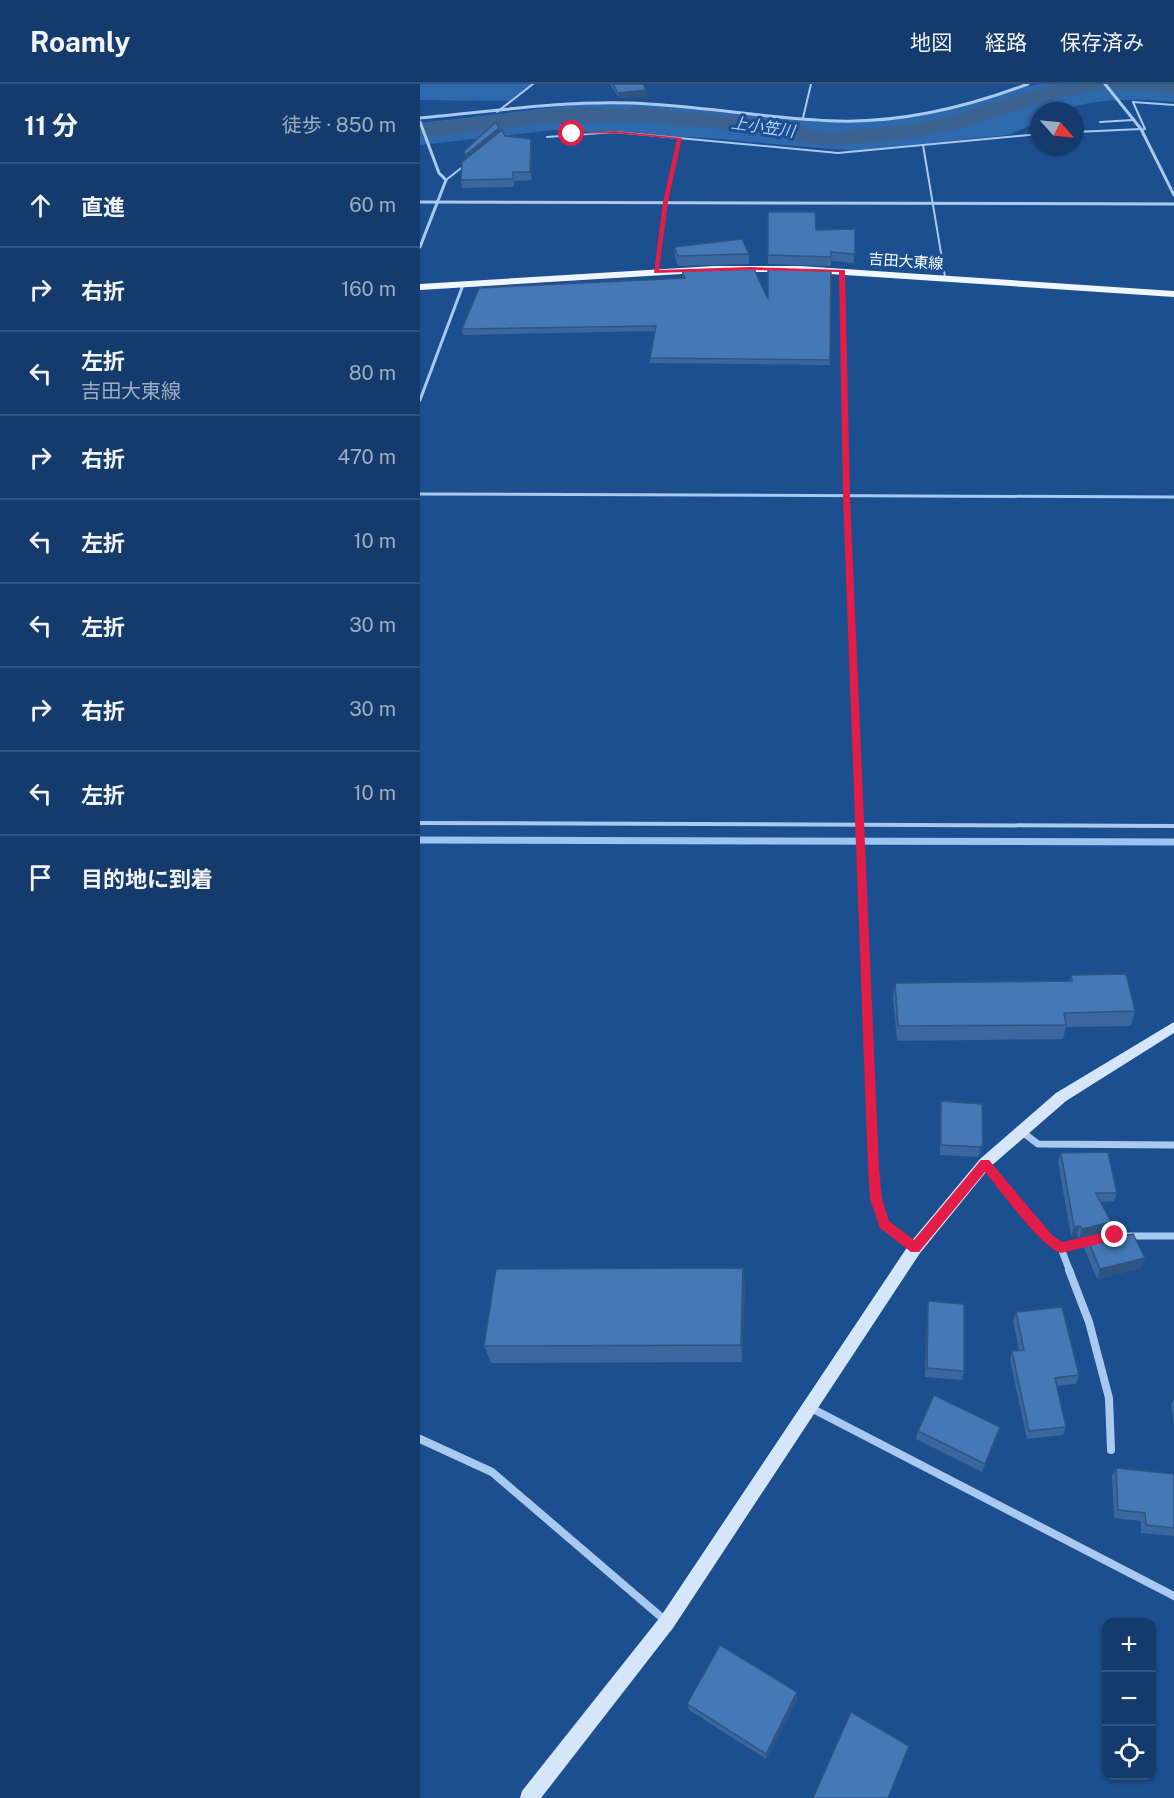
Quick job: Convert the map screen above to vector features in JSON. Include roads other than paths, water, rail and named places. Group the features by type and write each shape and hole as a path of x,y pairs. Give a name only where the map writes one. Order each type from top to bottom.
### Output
{"main road":[{"name":"吉田大東線","path":"420,287 750,268 842,270 1174,294"}],"street":[{"path":"420,247 446,180 439,174 420,121 497,112 637,103 861,121 944,111 992,98 1028,84"},
{"path":"1105,84 1141,129 1174,195"},
{"path":"420,202 1174,204"},
{"path":"529,1798 667,1623 915,1248 985,1163 1061,1097 1174,1028"},
{"path":"1021,1131 1038,1144 1174,1145"},
{"path":"985,1163 1048,1239 1061,1248 1089,1322 1109,1398 1111,1450"},
{"path":"1061,1248 1115,1235 1174,1236"},
{"path":"811,1407 1174,1596"},
{"path":"420,1439 492,1472 667,1623"}],"lane":[{"path":"497,112 533,84"},
{"path":"803,118 811,84"},
{"path":"1084,132 1145,129 1133,102 1174,105"},
{"path":"1100,122 1133,120"},
{"path":"547,137 615,132 838,153 1030,135"},
{"path":"656,272 665,202 679,138"},
{"path":"923,145 945,277"},
{"path":"446,180 470,161"},
{"path":"842,270 846,496 859,850 876,1199 885,1224 915,1248"},
{"path":"420,400 463,285"},
{"path":"420,494 1174,497"},
{"path":"420,823 1174,826"}],"waterway":[{"name":"上小笠川","path":"420,131 549,116 643,115 779,127 802,135 830,139 907,132 957,122 1049,93 1101,84"},
{"name":"上小笠川","path":"1111,84 1174,87"},
{"path":"420,840 1174,842"}]}
